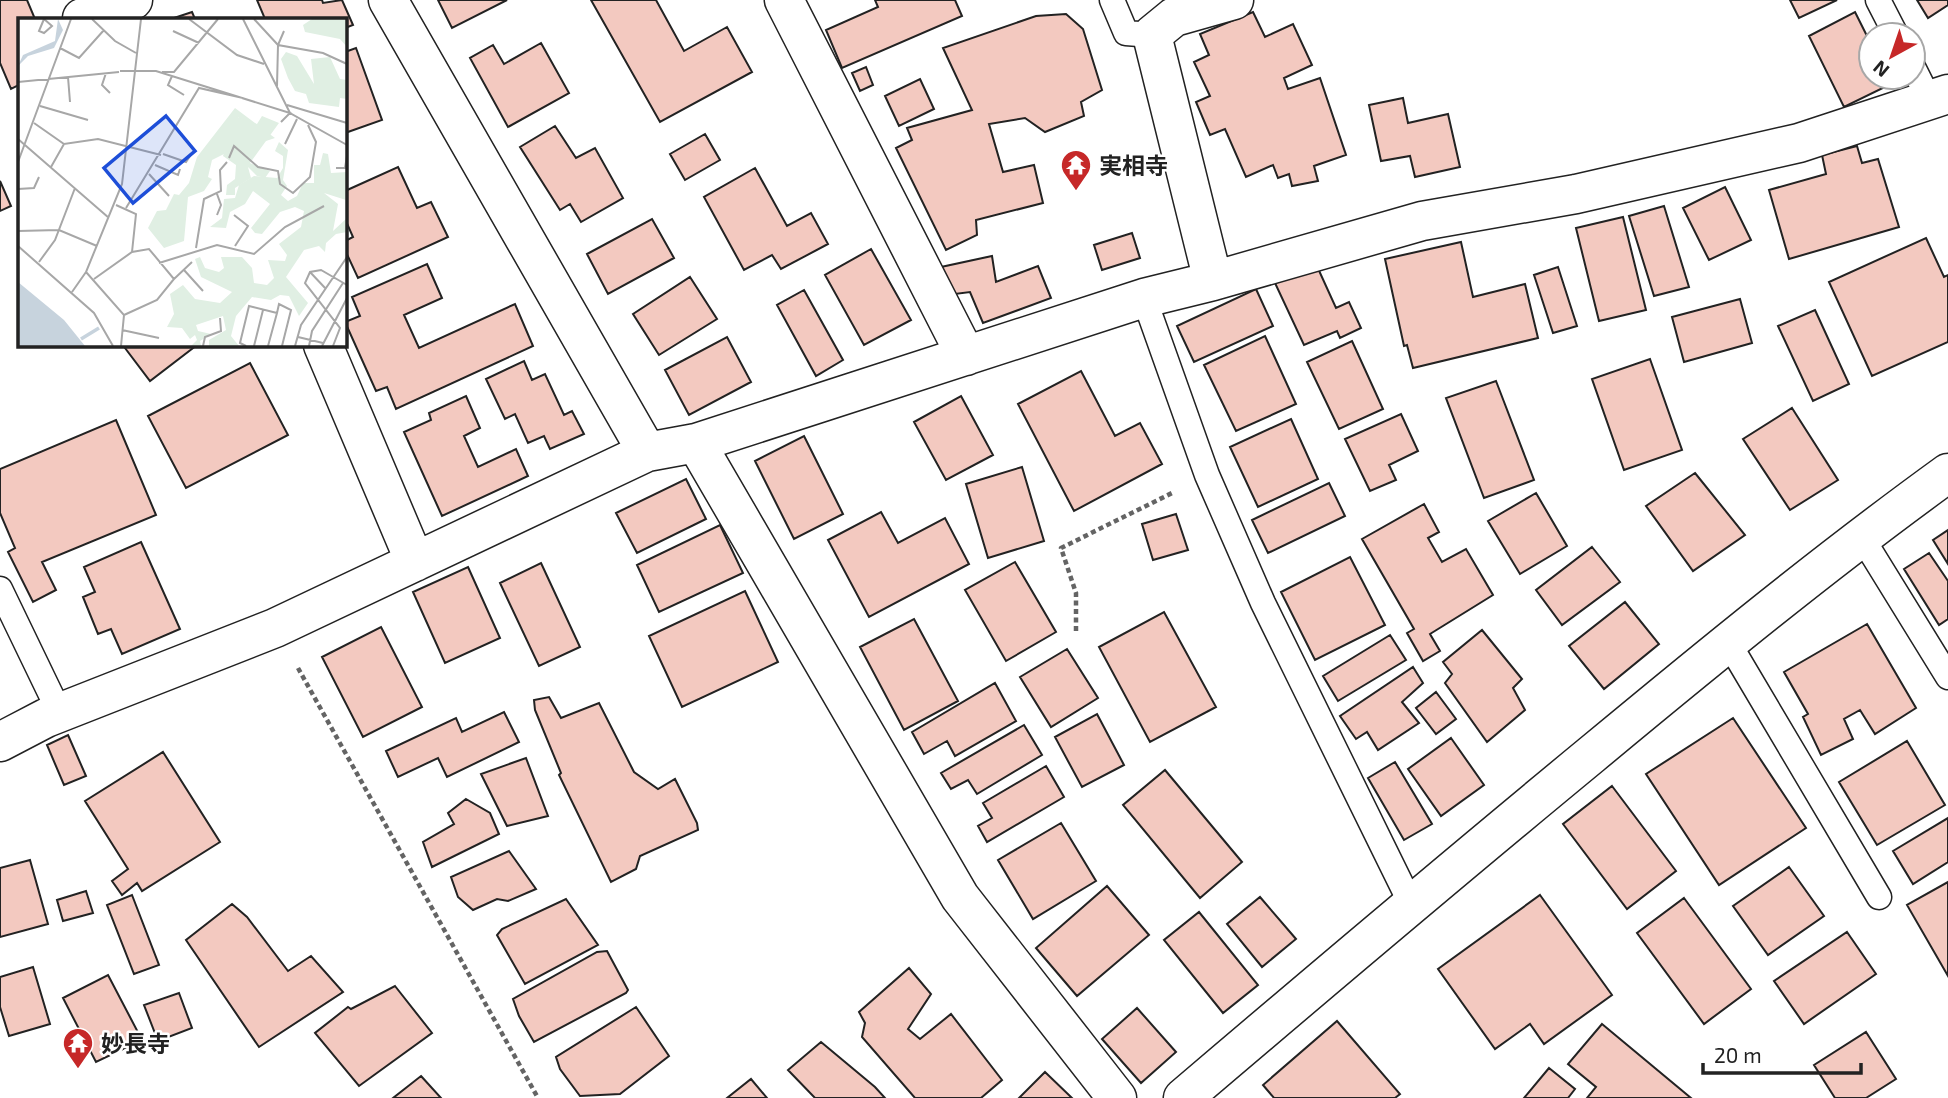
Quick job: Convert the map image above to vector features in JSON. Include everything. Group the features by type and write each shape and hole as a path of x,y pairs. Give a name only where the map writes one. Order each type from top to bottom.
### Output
{"street":[{"path":"80,12 133,0"},
{"path":"388,0 647,452"},
{"path":"784,0 965,356"},
{"path":"1213,281 1152,35 1174,18 1234,0"},
{"path":"0,742 46,718 275,628 647,452 696,443 1144,298 1422,221 1576,194 1800,143 1939,97"},
{"path":"323,346 415,562"},
{"path":"696,443 960,897 1117,1098"},
{"path":"1183,1098 1411,904 1728,642 1861,536 1948,473"}],"lane":[{"path":"1112,0 1126,33 1152,35"},
{"path":"1878,0 1889,21"},
{"path":"1927,83 1939,97"},
{"path":"1144,298 1207,475 1263,603 1411,904"},
{"path":"1861,536 1948,677"},
{"path":"0,589 54,701 46,718"},
{"path":"1728,642 1879,897"}],"path":[{"path":"1076,631 1076,593 1061,548 1207,475"},
{"path":"275,628 538,1098"}],"building":[{"path":"0,0 27,0 35,18 18,18 18,86 11,89 0,63"},
{"path":"257,0 322,0 323,3 342,0 353,25 346,28 346,18 265,18"},
{"path":"438,0 507,0 452,28"},
{"path":"591,0 656,0 684,51 727,27 752,72 660,122"},
{"path":"875,0 955,0 962,16 842,68 826,30 878,7"},
{"path":"1790,0 1837,0 1799,18"},
{"path":"1917,0 1948,0 1948,5 1928,18"},
{"path":"192,12 195,18 174,18"},
{"path":"1253,12 1265,37 1293,24 1312,65 1284,78 1288,89 1320,78 1346,155 1314,166 1318,181 1292,186 1289,174 1278,178 1273,165 1246,177 1225,129 1210,135 1196,102 1210,96 1194,62 1209,55 1200,34"},
{"path":"1855,12 1860,21 1857,21 1857,91 1877,91 1844,107 1809,36"},
{"path":"1066,14 1083,29 1102,90 1081,102 1084,116 1045,132 1025,118 989,124 1003,172 1034,165 1043,203 976,220 977,235 946,250 896,148 912,140 907,128 972,110 943,48 1036,16"},
{"path":"541,43 569,93 508,127 470,58 493,45 504,64"},
{"path":"356,48 382,120 346,133 346,52"},
{"path":"866,67 873,85 860,91 852,73"},
{"path":"920,79 934,109 899,126 885,96"},
{"path":"1403,98 1408,123 1448,114 1460,167 1415,177 1410,156 1381,161 1369,105"},
{"path":"555,126 576,158 595,148 623,198 581,222 570,204 560,210 520,147"},
{"path":"705,134 720,160 685,180 670,154"},
{"path":"1857,146 1862,163 1878,159 1899,227 1789,259 1769,190 1826,174 1822,155"},
{"path":"398,167 417,208 431,202 448,237 358,278 346,252 346,240 353,237 346,221 346,191"},
{"path":"755,168 787,226 811,213 828,244 781,269 772,255 744,270 704,197"},
{"path":"0,181 11,206 0,211"},
{"path":"1725,187 1751,240 1709,260 1683,208"},
{"path":"1664,206 1689,287 1654,296 1629,216"},
{"path":"1623,217 1646,310 1599,321 1576,228"},
{"path":"652,219 674,258 608,294 587,254"},
{"path":"1132,233 1140,258 1102,270 1094,245"},
{"path":"1926,238 1944,277 1948,275 1948,342 1872,376 1829,282"},
{"path":"1461,242 1473,297 1525,284 1538,338 1413,368 1407,345 1404,346 1385,259"},
{"path":"871,249 911,320 864,345 825,275"},
{"path":"992,256 996,282 1038,266 1051,298 983,323 970,292 955,294 941,267"},
{"path":"427,264 442,298 404,315 419,348 515,304 533,346 396,409 387,387 376,391 346,324 346,322 360,316 352,297"},
{"path":"1316,264 1336,308 1349,302 1361,328 1340,338 1337,331 1304,345 1275,283"},
{"path":"1558,267 1577,326 1553,333 1534,275"},
{"path":"690,277 717,319 659,355 633,314"},
{"path":"1256,289 1273,326 1194,362 1177,326"},
{"path":"804,290 843,360 816,376 777,305"},
{"path":"1740,299 1752,343 1684,362 1672,317"},
{"path":"1815,310 1849,384 1813,401 1778,326"},
{"path":"1265,336 1296,404 1236,431 1204,365"},
{"path":"727,337 751,382 689,415 665,370"},
{"path":"1352,341 1383,409 1339,429 1307,362"},
{"path":"128,346 196,346 150,381 125,348"},
{"path":"1650,359 1682,450 1624,470 1592,379"},
{"path":"524,361 532,380 545,374 564,415 572,411 584,434 550,449 544,436 528,443 515,414 505,419 486,379"},
{"path":"250,363 288,435 186,488 148,416"},
{"path":"1081,371 1115,436 1140,423 1162,464 1074,511 1018,404"},
{"path":"1496,381 1534,480 1484,498 1446,398"},
{"path":"466,396 480,428 464,436 478,467 516,449 528,476 442,516 404,432 431,420 429,413"},
{"path":"961,396 993,455 946,480 914,422"},
{"path":"1792,408 1838,480 1790,510 1743,439"},
{"path":"1401,414 1418,451 1389,465 1396,480 1370,491 1345,439"},
{"path":"1291,419 1318,479 1258,507 1230,447"},
{"path":"116,420 156,515 42,562 56,590 33,602 8,552 15,548 0,513 0,469"},
{"path":"804,436 843,514 794,539 755,461"},
{"path":"1022,467 1044,541 988,558 966,484"},
{"path":"1695,473 1745,535 1693,571 1646,506"},
{"path":"686,479 706,519 637,553 616,513"},
{"path":"1329,483 1345,516 1268,553 1252,520"},
{"path":"1536,493 1567,546 1520,574 1488,521"},
{"path":"1424,504 1439,532 1428,538 1442,562 1466,549 1493,595 1430,634 1440,651 1423,661 1407,633 1414,629 1362,539"},
{"path":"881,512 898,543 945,518 969,564 869,617 828,540"},
{"path":"1176,514 1188,550 1153,560 1142,524"},
{"path":"720,525 743,573 659,612 637,565"},
{"path":"1948,530 1948,564 1933,540"},
{"path":"141,542 180,629 122,654 111,629 98,634 83,597 95,592 84,567"},
{"path":"1592,547 1620,582 1562,625 1536,590"},
{"path":"1929,553 1948,581 1948,619 1939,625 1904,569"},
{"path":"1350,557 1385,625 1315,660 1281,592"},
{"path":"1015,562 1056,632 1006,661 965,590"},
{"path":"541,563 580,647 539,666 500,583"},
{"path":"468,567 500,638 445,663 413,592"},
{"path":"745,591 778,662 682,707 649,636"},
{"path":"1625,602 1659,644 1604,689 1569,646"},
{"path":"1164,612 1216,707 1150,742 1099,647"},
{"path":"914,619 958,701 904,730 860,647"},
{"path":"1867,624 1916,708 1875,734 1860,710 1844,719 1853,739 1821,755 1803,717 1808,714 1784,672"},
{"path":"381,627 422,707 363,737 322,657"},
{"path":"1482,630 1522,679 1513,688 1525,710 1487,742 1445,683 1452,674 1443,662"},
{"path":"1390,635 1406,660 1338,701 1323,676"},
{"path":"1067,649 1098,698 1051,727 1020,677"},
{"path":"1413,667 1423,683 1402,702 1419,723 1378,750 1367,732 1356,739 1340,716"},
{"path":"995,683 1016,721 955,756 947,741 924,754 912,732"},
{"path":"1436,692 1456,719 1436,734 1416,708"},
{"path":"549,697 561,718 599,703 634,772 658,789 675,779 698,830 640,856 636,869 611,882 559,775 561,773 535,710 534,700"},
{"path":"504,712 519,742 447,777 438,758 398,777 386,751 456,718 462,732"},
{"path":"1097,714 1124,765 1082,787 1055,737"},
{"path":"1733,718 1806,828 1719,885 1646,774"},
{"path":"1024,725 1042,755 977,794 968,780 951,789 941,773"},
{"path":"68,735 86,776 64,785 47,745"},
{"path":"1451,738 1484,785 1441,816 1408,769"},
{"path":"1907,741 1945,805 1877,845 1839,782"},
{"path":"163,752 220,842 142,891 137,883 122,895 112,881 128,869 85,801"},
{"path":"526,758 548,816 507,826 481,774"},
{"path":"1395,762 1432,824 1404,840 1368,778"},
{"path":"1046,766 1064,797 987,842 978,826 992,818 983,803"},
{"path":"1165,770 1242,862 1200,898 1123,805"},
{"path":"1612,786 1676,871 1627,909 1563,824"},
{"path":"466,799 490,813 499,834 432,867 423,842 454,824 448,813"},
{"path":"1948,818 1948,862 1913,884 1893,851"},
{"path":"1061,823 1096,881 1033,919 998,860"},
{"path":"509,851 536,889 508,901 497,899 473,910 458,897 451,877"},
{"path":"30,860 48,924 0,937 0,868"},
{"path":"1789,867 1824,916 1768,955 1733,906"},
{"path":"1948,882 1948,976 1907,905"},
{"path":"1107,886 1149,935 1077,996 1036,948"},
{"path":"86,891 93,913 63,921 57,900"},
{"path":"132,895 159,965 134,974 107,905"},
{"path":"1540,895 1612,995 1544,1044 1530,1024 1495,1049 1438,969"},
{"path":"1260,897 1296,939 1262,967 1227,924"},
{"path":"1684,898 1751,989 1704,1024 1637,933"},
{"path":"566,899 598,945 525,984 497,935 502,929"},
{"path":"232,904 247,917 288,971 311,956 343,992 259,1047 186,940"},
{"path":"1199,912 1258,985 1223,1013 1164,940"},
{"path":"1847,932 1876,974 1804,1024 1774,981"},
{"path":"607,951 628,990 626,993 534,1042 513,999 597,952"},
{"path":"33,967 50,1024 9,1036 0,1007 0,977"},
{"path":"909,968 931,994 908,1029 920,1039 951,1014 1002,1080 981,1098 915,1098 862,1037 865,1023 859,1012"},
{"path":"108,975 142,1040 96,1062 63,998"},
{"path":"395,986 432,1033 359,1086 315,1033 348,1007 351,1009"},
{"path":"179,993 192,1028 158,1041 144,1005"},
{"path":"636,1007 669,1056 620,1094 580,1096 560,1069 556,1057"},
{"path":"1137,1008 1176,1052 1141,1083 1102,1039"},
{"path":"1337,1021 1400,1094 1395,1098 1274,1098 1263,1085"},
{"path":"1602,1024 1691,1098 1587,1098 1596,1087 1568,1064"},
{"path":"1866,1032 1896,1079 1866,1098 1835,1098 1814,1065"},
{"path":"821,1042 885,1098 815,1098 788,1070"},
{"path":"1549,1068 1575,1089 1568,1098 1524,1098"},
{"path":"1045,1072 1072,1098 1019,1098"},
{"path":"421,1076 441,1098 393,1098"},
{"path":"751,1079 767,1098 727,1098"}],"place":[{"name":"実相寺","path":"1076,192"},
{"name":"妙長寺","path":"78,1070"}]}
